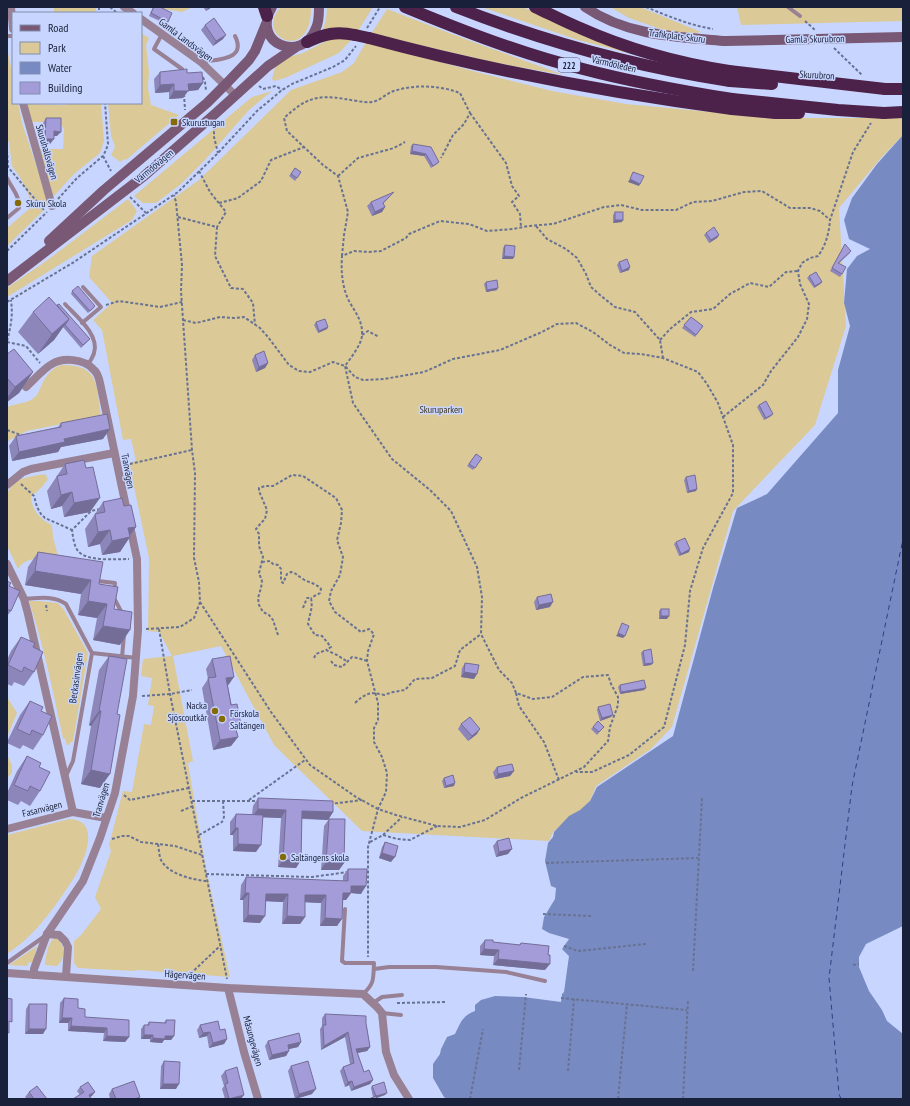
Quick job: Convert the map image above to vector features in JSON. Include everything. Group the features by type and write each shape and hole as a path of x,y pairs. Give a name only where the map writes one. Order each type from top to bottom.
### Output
{"highway":[{"name":"Värmdöleden","path":"456,7 535,36 606,56 669,71 730,76"},
{"path":"536,7 580,28 623,45 667,58 710,68 730,76 885,90 903,89"},
{"name":"Värmdöleden","path":"409,9 522,52 582,69 732,104"},
{"path":"302,45 324,34 348,34 362,36 488,67 565,83 676,101 732,104 774,113 903,112"}],"main road":[{"path":"267,13 269,35 275,41 283,46 302,45 312,36 316,28 319,7"},
{"name":"Trafikplats Skuru","path":"585,7 616,24 659,36 726,41"},
{"name":"Värmdövägen","path":"7,281 104,190 207,103 239,71 255,51 267,13"},
{"name":"Gamla Skurubron","path":"726,41 903,37"},
{"name":"Värmdövägen","path":"7,281 144,176 274,60 302,45"}],"street":[{"name":"Gamla Landsvägen","path":"142,20 201,62 235,95"},
{"name":"Skuruhallsvägen","path":"23,104 52,206"},
{"path":"26,387 52,364 61,361 80,362 88,365"},
{"name":"Tranvägen","path":"34,975 34,969 47,934 83,881 100,838 115,793 133,696 137,658 137,559 100,383 93,369 88,365"},
{"path":"7,485 23,472 31,469 114,453"},
{"path":"7,564 24,599 73,812"},
{"name":"Fasanvägen","path":"7,829 73,812 106,818"},
{"path":"47,934 59,935 68,947 66,976"},
{"name":"Hägervägen","path":"7,973 227,984 363,994"},
{"name":"Måsungevägen","path":"227,984 244,1052 258,1099"},
{"path":"363,994 378,1008 386,1052 394,1076 409,1099"}],"lane":[{"path":"788,7 800,16"},
{"path":"162,34 154,49 182,69"},
{"path":"201,62 229,58 238,51 239,44 235,36"},
{"path":"7,178 20,202 19,208 7,218"},
{"path":"82,323 101,307 83,287"},
{"path":"65,304 93,335 95,344 94,354 88,365"},
{"path":"106,507 125,505"},
{"path":"98,581 114,583 114,600 123,616"},
{"name":"Beckasinvägen","path":"24,599 43,597 59,599 66,604 92,653 73,761 66,777"},
{"path":"122,656 125,628"},
{"path":"92,653 137,658"},
{"path":"345,909 342,961 345,963 374,963 371,986 363,994"},
{"name":"Tranvägen","path":"7,963 47,934"},
{"path":"374,969 389,967 436,967 479,970 506,972 545,981"},
{"path":"401,1015 378,1008 382,998 402,995"}],"path":[{"path":"7,302 74,262 174,195 218,153 257,111 282,90 292,84 333,67 344,60 362,36 380,7"},
{"path":"646,7 692,25 719,31"},
{"path":"254,91 259,86 263,89 276,86 282,90"},
{"path":"344,366 352,357 362,338 361,322 345,291 342,278 342,256 348,212 338,176 287,131 284,118 298,105 312,98 335,97 373,102 391,92 417,87 448,88 460,93 470,113 506,163 512,186 519,196 512,202 520,214 521,227"},
{"path":"184,91 186,112"},
{"path":"105,104 108,144 103,156 112,173"},
{"path":"441,158 453,135 464,124 470,113"},
{"path":"214,129 214,137 218,153"},
{"path":"338,176 358,158 394,148 405,142"},
{"path":"219,203 238,198 261,181 271,160 304,147"},
{"path":"7,150 8,167 46,213"},
{"path":"200,171 210,192 226,212 217,227 215,256 231,288 244,289 252,303 255,324"},
{"path":"342,256 354,251 381,251 406,238 409,234 440,221 469,224 487,230 513,229 553,224 604,207 621,205 642,210 676,210 693,202 712,201 744,192 762,191 790,208 810,208 820,212 830,220"},
{"path":"142,630 150,628 159,629 180,627 194,618 200,602 199,582 194,558 195,473 183,320 182,265 178,217 174,195"},
{"path":"130,197 146,213"},
{"path":"178,217 217,227"},
{"path":"536,226 547,239 566,249 577,258 591,287 615,307 635,312 660,340 663,358"},
{"path":"723,417 763,385 771,371 798,337 807,319 809,304 800,284 798,271 802,263 810,258 818,256 824,247 829,230"},
{"path":"660,340 670,329 691,312 713,309 730,294 750,282 769,287 786,272 798,271"},
{"path":"12,300 12,324 7,341 26,346 45,370"},
{"path":"101,307 119,301 160,307 182,302"},
{"path":"183,320 196,322 220,317 234,318 244,316 255,324 276,346 289,365 299,371 310,372 333,362 344,366 355,377 362,380 384,379 424,372 453,359 500,350 557,324 576,323 593,332 610,345 624,353 663,358 698,372 718,403 734,445 733,493 703,548 692,584 685,645 664,727 629,755 592,772 575,772"},
{"path":"362,334 368,331 379,337"},
{"path":"344,366 353,403 392,460 430,490 452,511 477,567 482,597 481,634 499,670 512,682 519,706 544,742 559,780"},
{"path":"7,430 24,436"},
{"path":"117,467 192,450"},
{"path":"278,635 273,620 269,615 263,612 259,605 258,598 262,581 260,573 263,556 259,546 259,534 256,529 265,520 267,510 259,488 273,486 292,475 303,476 336,498 342,510 337,540 343,557 340,576 331,591 329,601 335,612 353,627 361,632 369,629 374,634 368,651 367,661 378,703 378,720 374,728 374,742 382,757 387,772 386,792 378,809 368,847 368,963"},
{"path":"14,478 34,496 37,508 45,518 72,530 78,550 83,555 104,559 137,559"},
{"path":"72,530 91,511 106,507"},
{"path":"262,562 270,561 272,564 278,565 281,569 282,583 287,574 291,572 296,573 302,579 317,585 321,589 320,593 311,598 307,598 303,608"},
{"path":"311,598 313,607 310,612 308,624 316,636 322,636 331,647 316,654 314,658"},
{"path":"200,602 271,712 310,766 378,809 402,817 438,826 460,827 485,820 521,798 584,767 608,741 610,727 618,705 618,697 608,675 583,677 552,697 533,698 516,692"},
{"path":"159,629 170,694 227,984"},
{"path":"355,703 363,695 375,693 384,695 405,690 415,679 432,678 455,666 460,650 481,634"},
{"path":"326,650 337,654 348,662"},
{"path":"331,662 334,665 342,667 352,657 367,661"},
{"path":"133,696 170,694 192,690"},
{"path":"248,801 306,760"},
{"path":"115,793 124,795 130,800 189,788"},
{"path":"693,971 702,798"},
{"path":"325,804 362,800"},
{"path":"192,801 263,801"},
{"path":"198,836 222,822 224,817 223,801"},
{"path":"181,811 193,806"},
{"path":"370,842 383,835 402,817"},
{"path":"383,835 396,839 410,840 438,826"},
{"path":"112,839 122,836 129,836 141,842 174,846 202,855"},
{"path":"158,844 161,860 166,866 184,876 207,881"},
{"path":"546,863 699,858"},
{"path":"206,874 312,877 351,872"},
{"path":"362,874 368,876"},
{"path":"543,914 591,916"},
{"path":"564,946 578,951 646,944"},
{"path":"187,977 220,946"},
{"path":"853,965 859,964"},
{"path":"519,1070 526,994"},
{"path":"561,998 687,1010"},
{"path":"568,1071 574,999"},
{"path":"683,1099 688,1000"},
{"path":"378,1008 383,1003 447,1002"},
{"path":"618,1099 626,1004"},
{"path":"470,1099 484,1029"}],"green space":[{"path":"54,7 96,7 96,12 54,12"},
{"path":"152,7 193,7 182,12"},
{"path":"281,7 311,7 309,25 303,36 294,40 286,40 278,35 274,28 274,18"},
{"path":"327,7 373,7 358,31 322,32 326,20"},
{"path":"481,7 522,7 659,61 578,40"},
{"path":"610,7 640,7 701,32 686,35 663,30 629,18"},
{"path":"737,7 903,7 903,21 741,25"},
{"path":"387,9 564,75 497,63 371,34"},
{"path":"142,34 149,38 146,45 149,72 148,88 151,105 179,115 126,160 124,159 120,162 111,155 115,147 111,136 108,104 142,104"},
{"path":"334,37 352,39 339,53 285,78 274,81 272,79 275,67 286,58 303,53"},
{"name":"Skuruparken","path":"366,42 552,91 626,104 774,118 903,118 903,135 880,159 839,208 846,326 815,425 733,511 672,727 651,749 596,786 589,803 553,832 549,841 362,831 274,745 221,646 173,656 193,761 188,763 206,869 230,977 138,970 78,968 74,963 74,941 81,935 101,909 95,897 111,851 109,845 123,791 132,792 144,724 151,725 154,706 148,705 152,678 141,676 143,659 172,656 159,632 148,631 149,558 129,463 136,461 131,439 123,440 102,330 93,320 112,303 89,277 92,256 199,180 291,90 342,72 354,63"},
{"path":"8,53 12,71 12,104 18,104 22,123 49,204 43,208 25,185 43,211 7,246 7,228 29,209 29,196 21,179 12,166 7,138"},
{"path":"272,91 249,110 205,160 181,184 156,203 143,203 134,196 252,97"},
{"path":"26,104 101,104 104,141 100,153 74,174 53,197 39,149 63,149 64,129 59,122 29,122"},
{"path":"128,199 137,211 132,220 7,297 7,288 49,259"},
{"path":"61,365 83,368 94,379 101,416 27,431 8,441 7,443 7,407 33,399 48,374"},
{"path":"45,474 48,479 31,497 37,514 52,525 53,537 58,556 31,560 21,565 18,569 7,546 7,494 10,488 18,481 28,477"},
{"path":"29,601 58,603 64,610 88,653 73,741 70,745 67,745 65,739 63,738 44,652"},
{"path":"7,697 17,713 7,737"},
{"path":"7,755 12,765 12,773 7,778"},
{"path":"69,819 80,821 86,827 88,846 80,867 75,877 44,920 24,941 7,954 7,835"},
{"path":"54,938 61,943 63,947 62,960 57,966 45,965 48,947"},
{"path":"37,946 33,963 29,962 27,966 9,965"}],"water":[{"path":"903,135 903,926 866,944 859,957 859,967 869,991 882,1010 887,1021 903,1034 903,1099 447,1099 444,1097 433,1078 433,1064 440,1054 447,1037 455,1034 465,1017 475,1011 475,1005 481,1000 495,996 523,997 561,1002 562,994 564,992 569,956 562,949 569,939 549,933 542,929 544,917 555,899 556,888 551,886 545,861 548,843 553,837 554,832 569,816 580,810 590,801 597,787 673,736 713,588 737,508 767,494 838,413 838,370 850,326 844,303 847,269 857,256 870,249 849,239 844,220 852,198 877,164"}],"building":[{"path":"154,7 160,7 172,13 168,22 151,13"},
{"path":"214,18 226,35 216,41 205,25"},
{"path":"187,69 187,73 202,72 203,83 188,84 189,91 174,91 174,84 160,85 160,72"},
{"path":"46,118 61,118 61,132 54,131 54,139 45,139"},
{"path":"413,144 431,147 439,162 433,166 426,154 412,151"},
{"path":"295,168 301,172 297,178 291,174"},
{"path":"633,172 644,176 640,184 630,179"},
{"path":"394,192 383,203 385,207 375,212 371,202"},
{"path":"615,212 623,212 623,220 615,220"},
{"path":"714,227 719,235 711,240 706,233"},
{"path":"845,244 851,251 838,263 846,267 842,274 832,268"},
{"path":"505,245 515,246 514,257 504,256"},
{"path":"627,259 630,267 622,271 619,262"},
{"path":"816,272 822,282 815,286 809,276"},
{"path":"497,280 498,288 487,290 486,282"},
{"path":"78,286 95,306 90,311 72,291"},
{"path":"49,297 69,319 52,334 33,312"},
{"path":"59,304 90,339 83,345 65,325 69,319 57,305"},
{"path":"691,317 703,326 696,335 684,325"},
{"path":"325,319 328,327 319,331 316,322"},
{"path":"14,349 33,372 15,387 7,378 7,354"},
{"path":"264,351 268,363 259,367 255,355"},
{"path":"766,401 773,414 766,418 759,405"},
{"path":"107,414 110,429 64,439 65,442 19,452 16,436 61,427 61,423"},
{"path":"476,454 482,458 475,468 469,464"},
{"path":"84,460 86,468 93,467 100,498 74,503 72,492 61,495 57,476 67,474 65,464"},
{"path":"695,475 697,489 689,491 686,477"},
{"path":"122,498 124,506 131,505 136,527 128,528 130,537 112,541 110,530 98,532 95,514 105,512 103,502"},
{"path":"685,538 690,549 681,554 676,542"},
{"path":"38,552 103,562 99,584 118,587 114,609 132,612 130,630 103,626 107,604 88,601 91,580 35,571"},
{"path":"7,581 11,583 9,586 20,591 11,611 7,609"},
{"path":"551,594 553,602 539,605 537,597"},
{"path":"661,609 669,609 669,616 661,616"},
{"path":"622,623 629,626 625,636 618,633"},
{"path":"21,637 35,643 33,647 43,652 34,672 24,667 22,672 8,665"},
{"path":"651,649 653,663 645,664 643,651"},
{"path":"109,656 127,659 117,714 120,715 110,774 91,770 101,711 99,711"},
{"path":"230,656 234,677 226,678 231,705 237,704 241,725 235,726 238,737 220,740 208,678 216,677 212,659"},
{"path":"465,663 479,665 477,674 464,672"},
{"path":"644,680 646,688 621,692 620,685"},
{"path":"30,701 43,707 41,711 52,716 43,735 32,730 30,735 17,729"},
{"path":"610,704 613,715 602,718 598,707"},
{"path":"470,717 480,729 472,736 461,724"},
{"path":"598,721 604,727 599,732 593,727"},
{"path":"27,756 41,763 39,767 50,772 40,791 30,786 28,791 14,785"},
{"path":"512,764 514,771 498,774 497,767"},
{"path":"453,775 455,783 446,786 444,778"},
{"path":"258,798 333,801 333,812 302,811 301,860 283,860 286,810 258,809"},
{"path":"236,814 263,815 261,845 238,844 238,828 235,828"},
{"path":"329,819 345,819 344,863 326,862"},
{"path":"509,838 512,849 499,852 497,841"},
{"path":"385,842 398,846 395,857 382,853"},
{"path":"348,869 367,869 366,886 351,886 351,893 343,893 342,919 325,918 326,895 305,895 305,917 287,916 288,894 266,894 265,916 248,915 249,893 245,893 246,877 348,881"},
{"path":"485,940 520,945 521,943 549,946 548,955 550,955 550,964 498,959 499,950 484,949"},
{"path":"7,998 12,999 12,1022 9,1021 9,1033 7,1032"},
{"path":"64,998 78,999 78,1008 85,1009 85,1017 129,1020 129,1037 107,1036 107,1028 71,1026 72,1018 62,1018"},
{"path":"29,1004 47,1004 46,1029 29,1029"},
{"path":"325,1014 366,1016 370,1047 356,1049 364,1072 369,1070 373,1080 354,1087 352,1081 348,1082 343,1067 354,1063 348,1032 324,1046 323,1025 326,1025"},
{"path":"166,1020 175,1020 174,1036 165,1036 165,1039 153,1038 153,1035 144,1035 144,1025 149,1025 149,1022 166,1023"},
{"path":"218,1021 220,1030 225,1029 227,1039 213,1043 210,1032 203,1033 200,1025"},
{"path":"299,1033 301,1042 288,1045 289,1051 272,1055 268,1041"},
{"path":"164,1061 180,1062 179,1084 163,1084"},
{"path":"308,1061 316,1089 299,1094 291,1066"},
{"path":"237,1067 244,1095 229,1099 225,1084 228,1083 225,1071"},
{"path":"134,1081 140,1097 135,1099 116,1099 112,1089"},
{"path":"88,1082 95,1092 89,1095 91,1099 73,1099 84,1092 80,1087"},
{"path":"384,1082 387,1093 376,1096 372,1086"},
{"path":"37,1086 47,1099 34,1099 29,1092"},
{"path":"376,1096 377,1099 369,1099"}],"ferry route":[{"path":"841,1099 839,1094 829,978 852,786 903,539"}],"place":[{"name":"Skurustugan","path":"174,122"},
{"name":"Skuru Skola","path":"18,203"},
{"name":"Nacka Sjöscoutkår","path":"215,711"},
{"name":"Förskola Saltängen","path":"222,719"},
{"name":"Saltängens skola","path":"283,857"}]}
